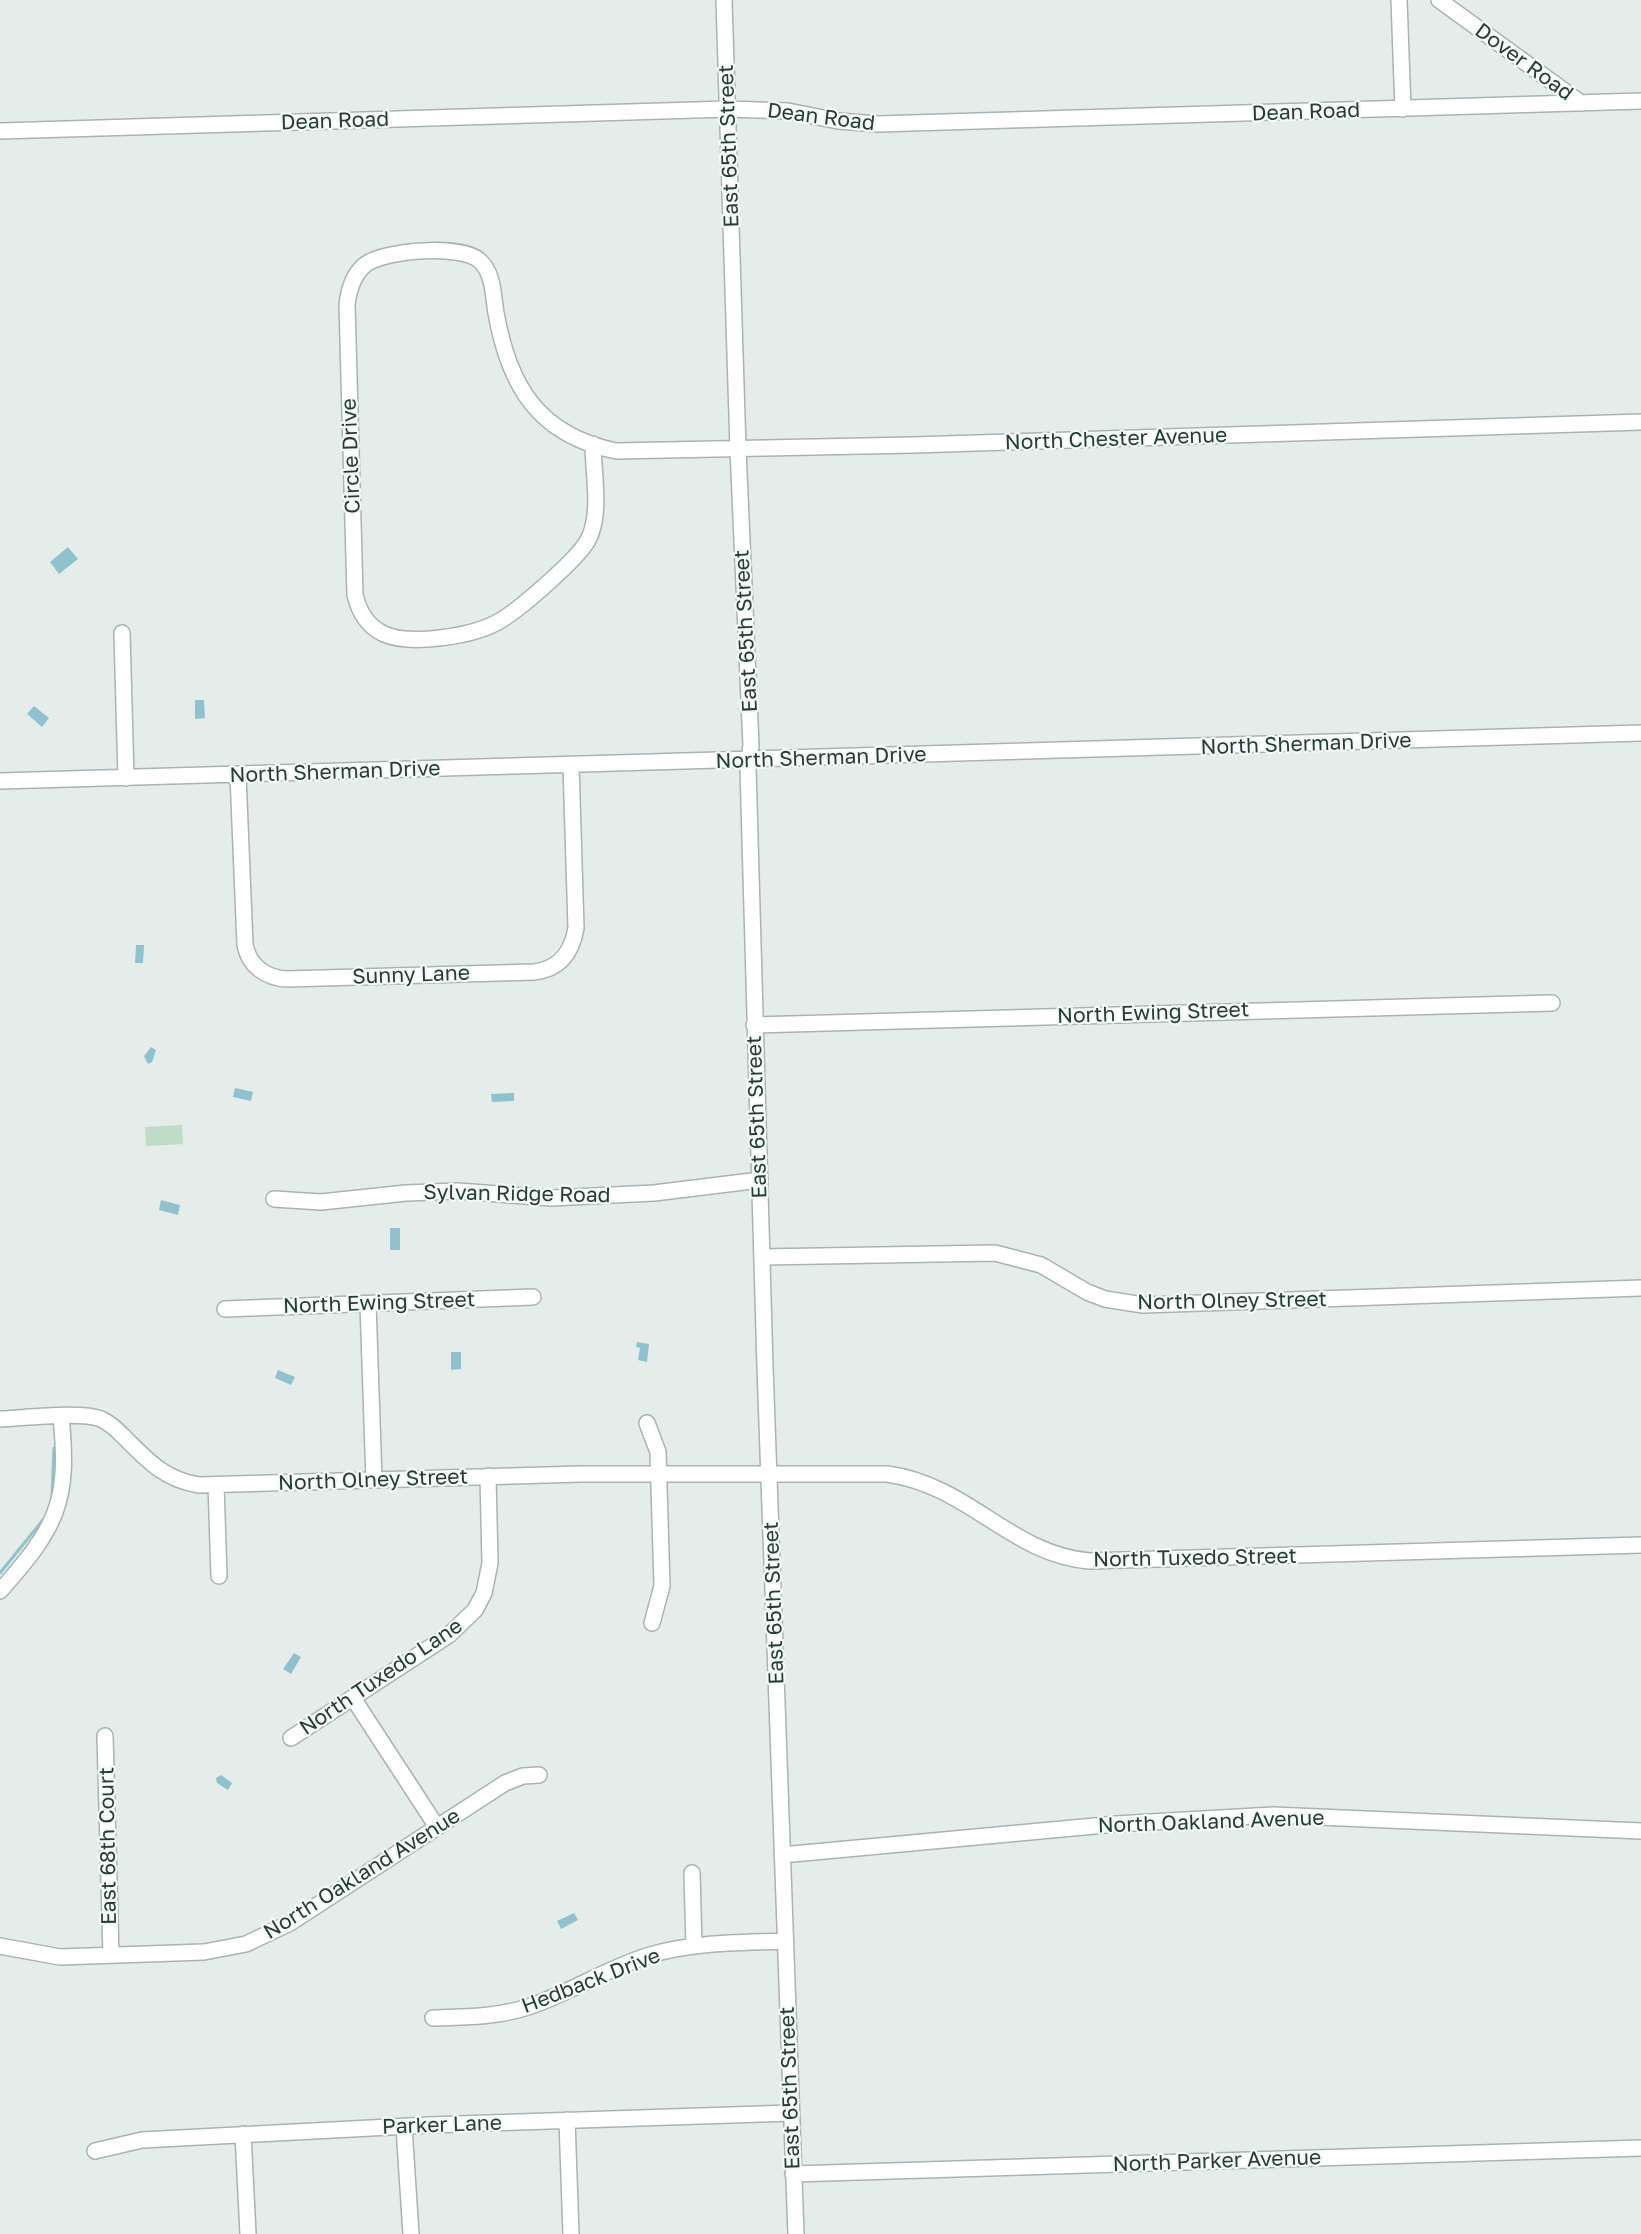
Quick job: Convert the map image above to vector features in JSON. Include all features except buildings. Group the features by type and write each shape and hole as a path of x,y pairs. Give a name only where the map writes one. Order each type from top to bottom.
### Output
{"street":[{"name":"East 65th Street","path":"724,0 738,449 751,745 749,759 754,1025 796,2234"},
{"path":"1399,0 1403,109"},
{"name":"Dover Road","path":"1439,0 1581,103"},
{"name":"Dean Road","path":"0,131 728,109 788,111 838,121 878,124 1641,100"},
{"name":"North Chester Avenue","path":"350,285 364,266 385,255 458,251 476,257 490,276 504,352 522,390 555,425 593,444 626,452 1641,422"},
{"name":"Circle Drive","path":"350,285 346,304 356,595 360,612 370,624 392,636 449,637 487,627 517,609 578,552 589,538 595,518 593,444"},
{"path":"122,633 126,778"},
{"name":"North Sherman Drive","path":"0,782 1641,733"},
{"name":"Sunny Lane","path":"238,775 245,945 253,963 264,972 287,979 522,972 553,967 564,958 574,942 576,928 571,765"},
{"name":"North Ewing Street","path":"754,1025 1551,1003"},
{"name":"Sylvan Ridge Road","path":"274,1198 321,1202 458,1191 550,1198 654,1192 760,1180"},
{"name":"North Olney Street","path":"762,1257 995,1253 1041,1265 1087,1292 1105,1299 1143,1305 1641,1288"},
{"name":"North Ewing Street","path":"225,1308 533,1298"},
{"path":"368,1304 374,1480"},
{"name":"North Olney Street","path":"0,1419 89,1416 101,1419 112,1425 162,1473 189,1483 216,1485 488,1476 770,1475"},
{"path":"0,1591 46,1533 59,1508 64,1472 62,1417"},
{"path":"647,1423 657,1447 662,1586 652,1623"},
{"name":"North Tuxedo Street","path":"770,1475 877,1473 911,1478 952,1494 1037,1548 1065,1558 1089,1561 1641,1545"},
{"name":"North Tuxedo Lane","path":"291,1737 453,1632 475,1610 484,1593 490,1563 488,1476"},
{"path":"216,1485 219,1576"},
{"path":"353,1698 437,1827"},
{"name":"East 68th Court","path":"105,1736 111,1955"},
{"name":"North Oakland Avenue","path":"0,1946 52,1956 111,1955 208,1952 260,1939 290,1923 505,1783 523,1776 539,1775"},
{"name":"North Oakland Avenue","path":"782,1855 1116,1824 1273,1815 1641,1831"},
{"path":"692,1873 694,1946"},
{"name":"Hedback Drive","path":"433,2018 483,2016 516,2010 548,1999 627,1963 694,1946 785,1941"},
{"name":"Parker Lane","path":"95,2151 142,2140 243,2134 791,2113"},
{"path":"567,2120 571,2234"},
{"path":"404,2127 411,2234"},
{"path":"243,2134 248,2234"},
{"name":"North Parker Avenue","path":"793,2174 1641,2148"}],"green space":[{"path":"182,1125 183,1144 146,1146 145,1127"}],"water":[{"path":"68,547 78,559 59,574 50,562"},
{"path":"195,700 204,700 205,718 195,719"},
{"path":"34,706 49,718 42,727 27,714"},
{"path":"136,945 144,945 143,963 135,963"},
{"path":"151,1047 156,1050 152,1062 148,1064 144,1056"},
{"path":"235,1088 253,1092 251,1101 233,1097"},
{"path":"514,1093 514,1101 492,1102 491,1094"},
{"path":"161,1200 180,1205 178,1215 159,1210"},
{"path":"390,1228 400,1228 400,1250 390,1250"},
{"path":"637,1342 649,1344 647,1362 638,1360 640,1348 636,1347"},
{"path":"451,1352 461,1352 461,1369 451,1370"},
{"path":"278,1370 295,1377 291,1385 275,1378"},
{"path":"294,1653 301,1657 291,1674 283,1669"},
{"path":"221,1775 232,1783 228,1790 217,1783 216,1778"},
{"path":"574,1913 578,1920 561,1929 557,1921"}],"waterway":[{"path":"52,1497 54,1448"},
{"path":"0,1573 47,1515"}]}
